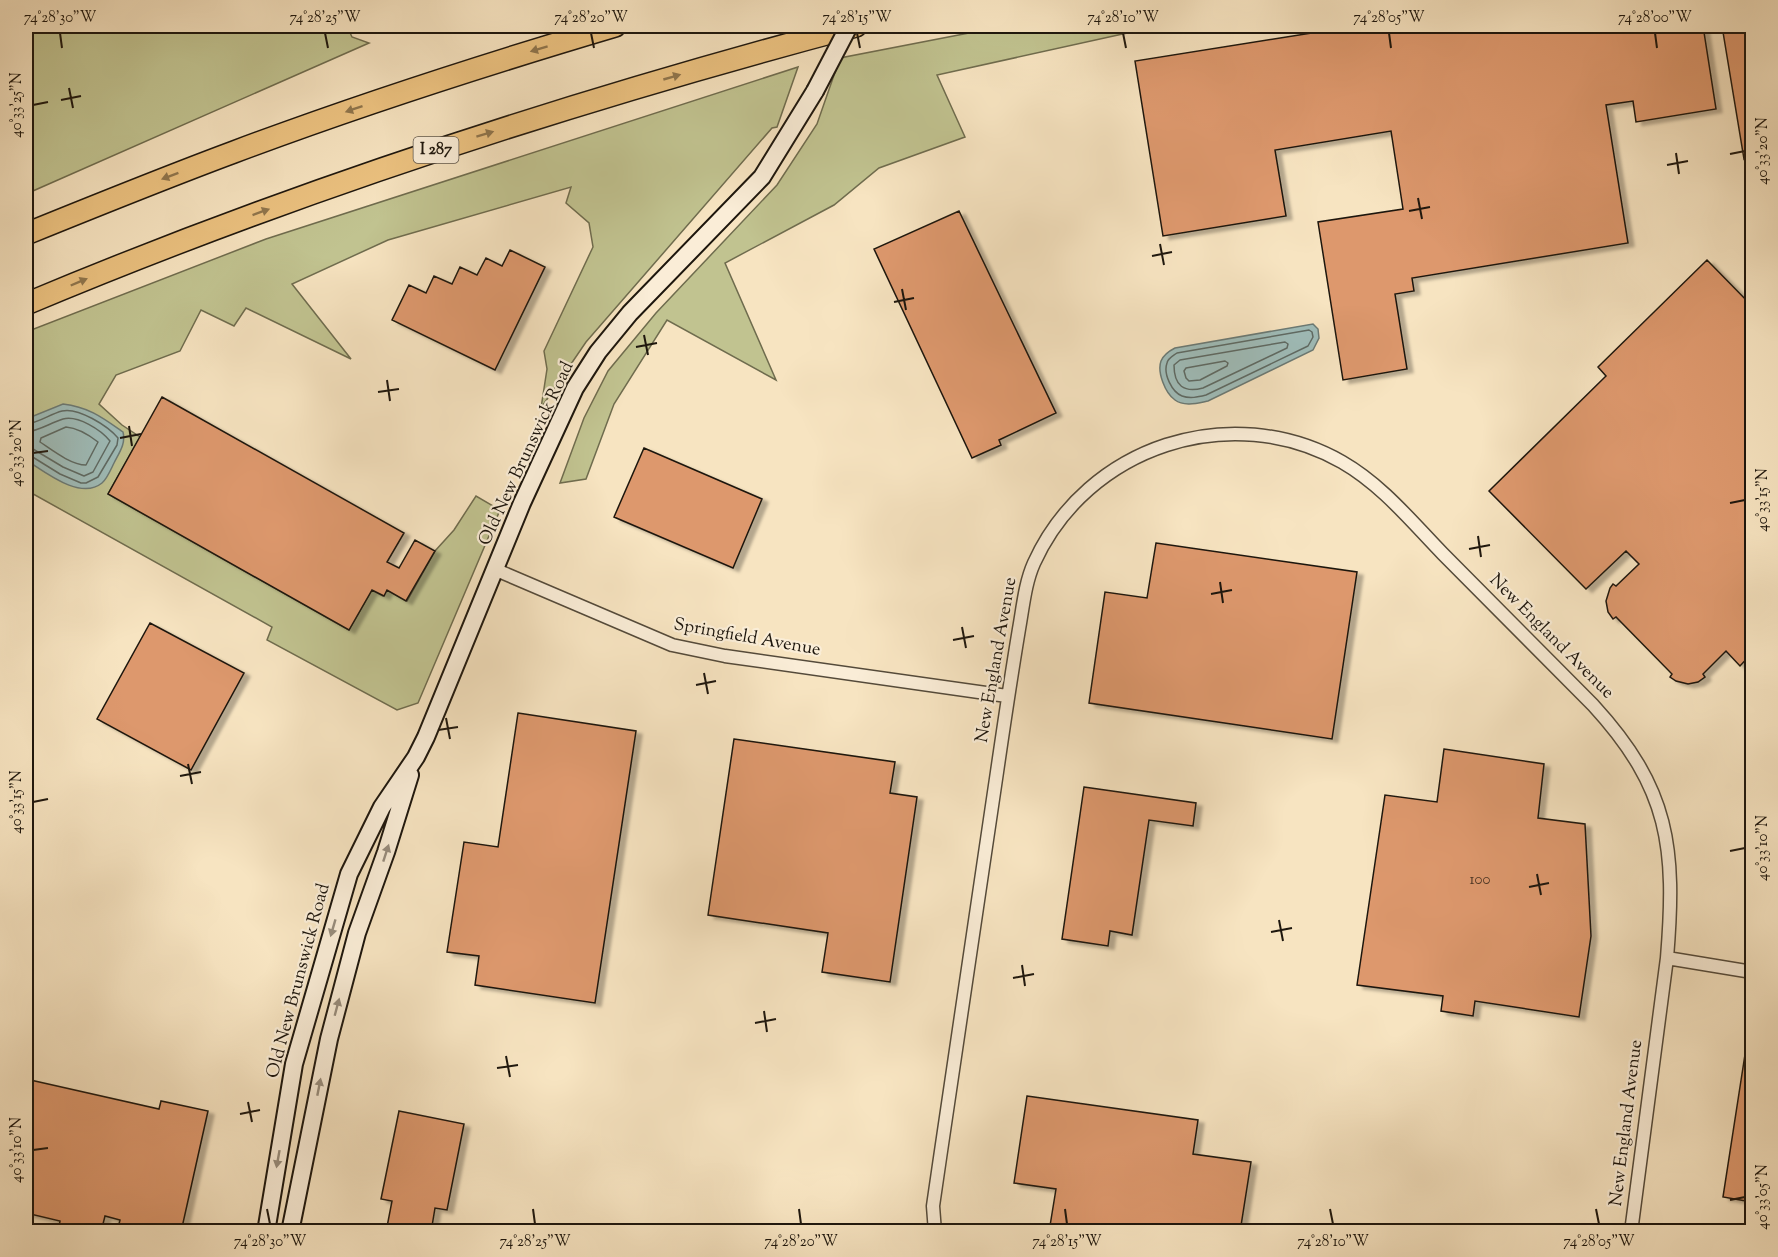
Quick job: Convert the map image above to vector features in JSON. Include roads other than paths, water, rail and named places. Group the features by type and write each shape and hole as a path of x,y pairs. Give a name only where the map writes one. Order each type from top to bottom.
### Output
{"highway":[{"path":"26,234 222,156 341,113 448,77 615,26"},
{"name":"I 287","path":"26,304 197,235 467,139 731,59 856,26"}],"main road":[{"name":"Old New Brunswick Road","path":"266,1232 294,1064 349,874 382,807 416,757 426,737 494,569 570,399 598,352 630,313 762,177 814,91 849,26"},
{"name":"Old New Brunswick Road","path":"290,1232 329,1039 357,933 416,757"}],"street":[{"name":"New England Avenue","path":"934,1232 933,1206 1007,696 1027,585 1034,563 1054,528 1068,510 1125,463 1151,450 1178,441 1233,433 1261,435 1292,442 1327,454 1359,473 1389,498 1615,729 1630,749 1649,783 1660,810 1667,839 1670,913 1667,958 1631,1232"},
{"name":"Springfield Avenue","path":"494,569 681,648 1007,696"},
{"path":"1667,958 1752,972"}],"water":[{"path":"1313,324 1318,329 1319,338 1313,350 1208,401 1191,404 1179,402 1171,397 1163,382 1160,371 1161,361 1175,348"},
{"path":"63,404 88,410 123,432 122,448 109,474 102,483 93,488 73,487 26,460 26,419"}]}
